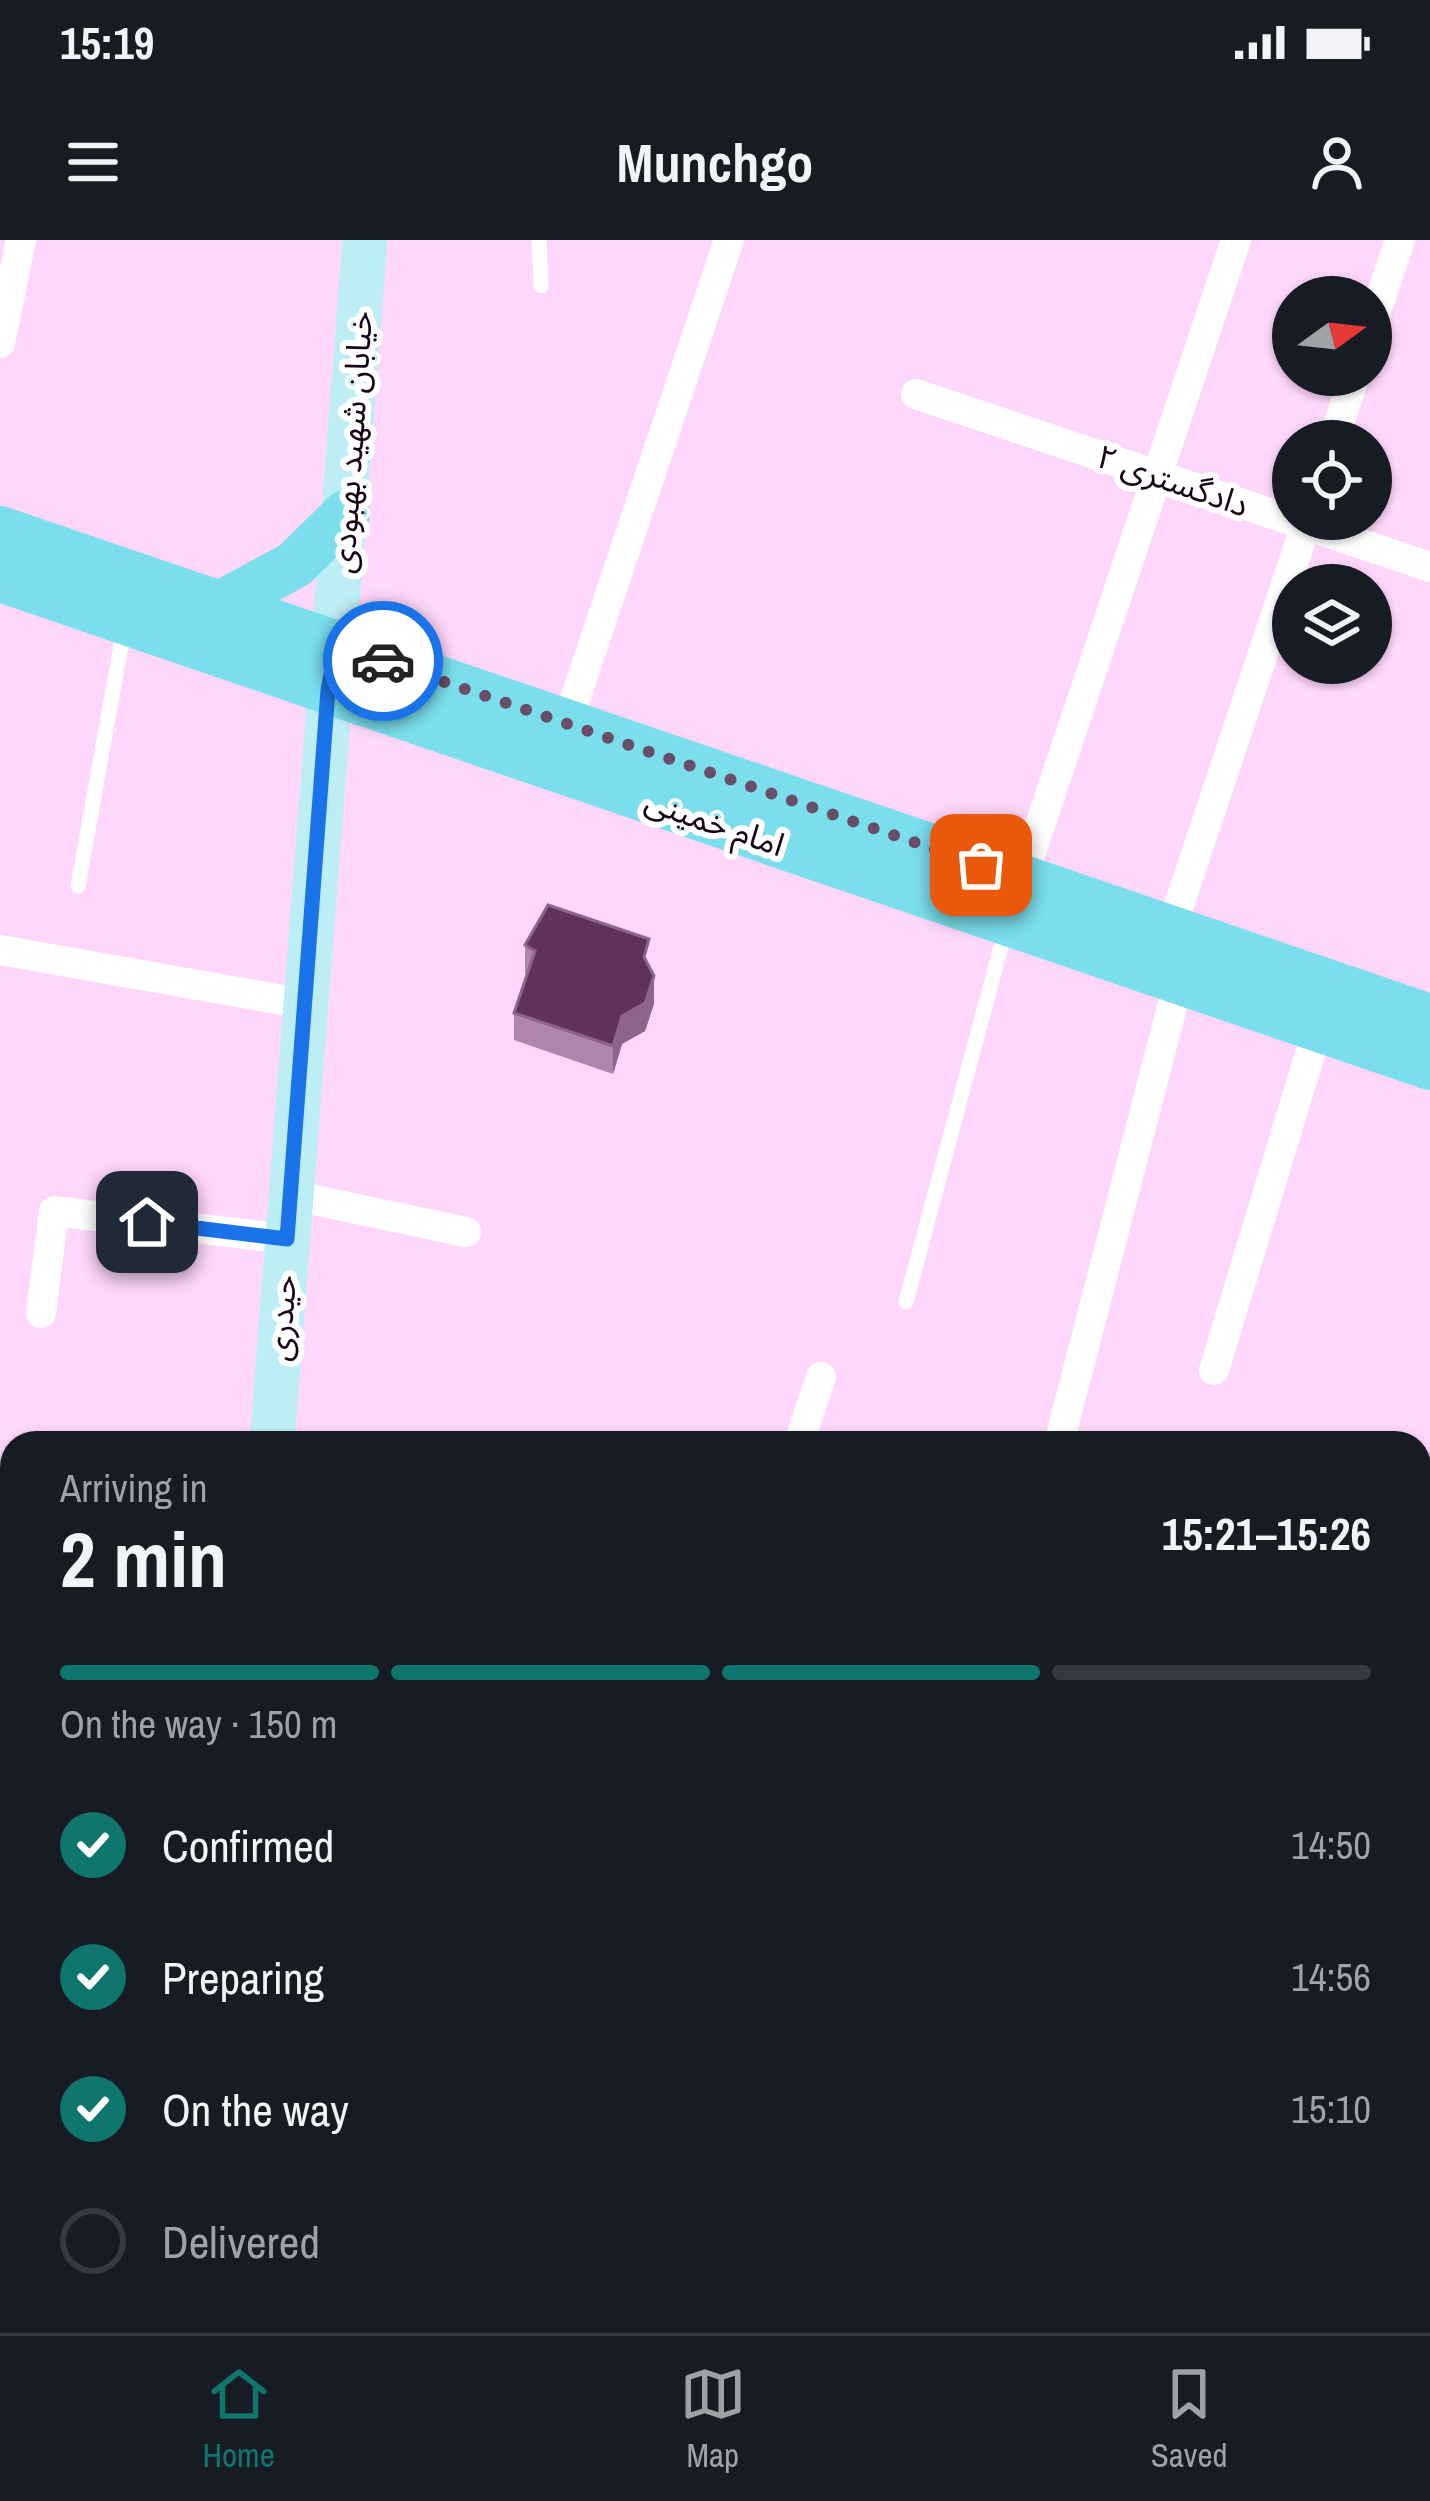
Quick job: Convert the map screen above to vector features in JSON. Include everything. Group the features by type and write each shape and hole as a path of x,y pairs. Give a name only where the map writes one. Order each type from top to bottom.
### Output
{"main road":[{"name":"خیابان شهید بهبودی","path":"332,667 365,240"},
{"path":"220,605 293,565 346,514"},
{"name":"امام خمینی","path":"0,530 220,605 332,667 1015,900 1171,929 1430,1018"},
{"name":"امام خمینی","path":"0,578 125,621 567,723 1015,900 1179,980 1430,1066"},
{"name":"حیدری","path":"273,1431 332,667"}],"street":[{"path":"0,344 21,240"},
{"path":"567,723 729,240"},
{"path":"1015,900 1236,240"},
{"path":"1388,276 1400,240"},
{"name":"دادگستری ۲","path":"916,394 1272,511"},
{"path":"1171,929 1301,540"},
{"name":"دادگستری ۲","path":"1356,540 1430,567"},
{"path":"0,950 305,1004"},
{"path":"1062,1431 1179,980"},
{"path":"1214,1370 1318,1028"},
{"path":"41,1313 54,1211 289,1217 466,1232"},
{"path":"804,1431 821,1377"}],"lane":[{"path":"539,240 541,286"},
{"path":"78,886 125,621"},
{"path":"906,1302 1015,900"}],"building":[{"path":"548,905 649,939 644,957 654,976 645,1003 622,1016 613,1046 514,1013 535,951 525,945"}],"way so far":[{"path":"383,661 981,865"}],"route":[{"path":"147,1222 287,1239 328,690 337,645 383,661"}]}
